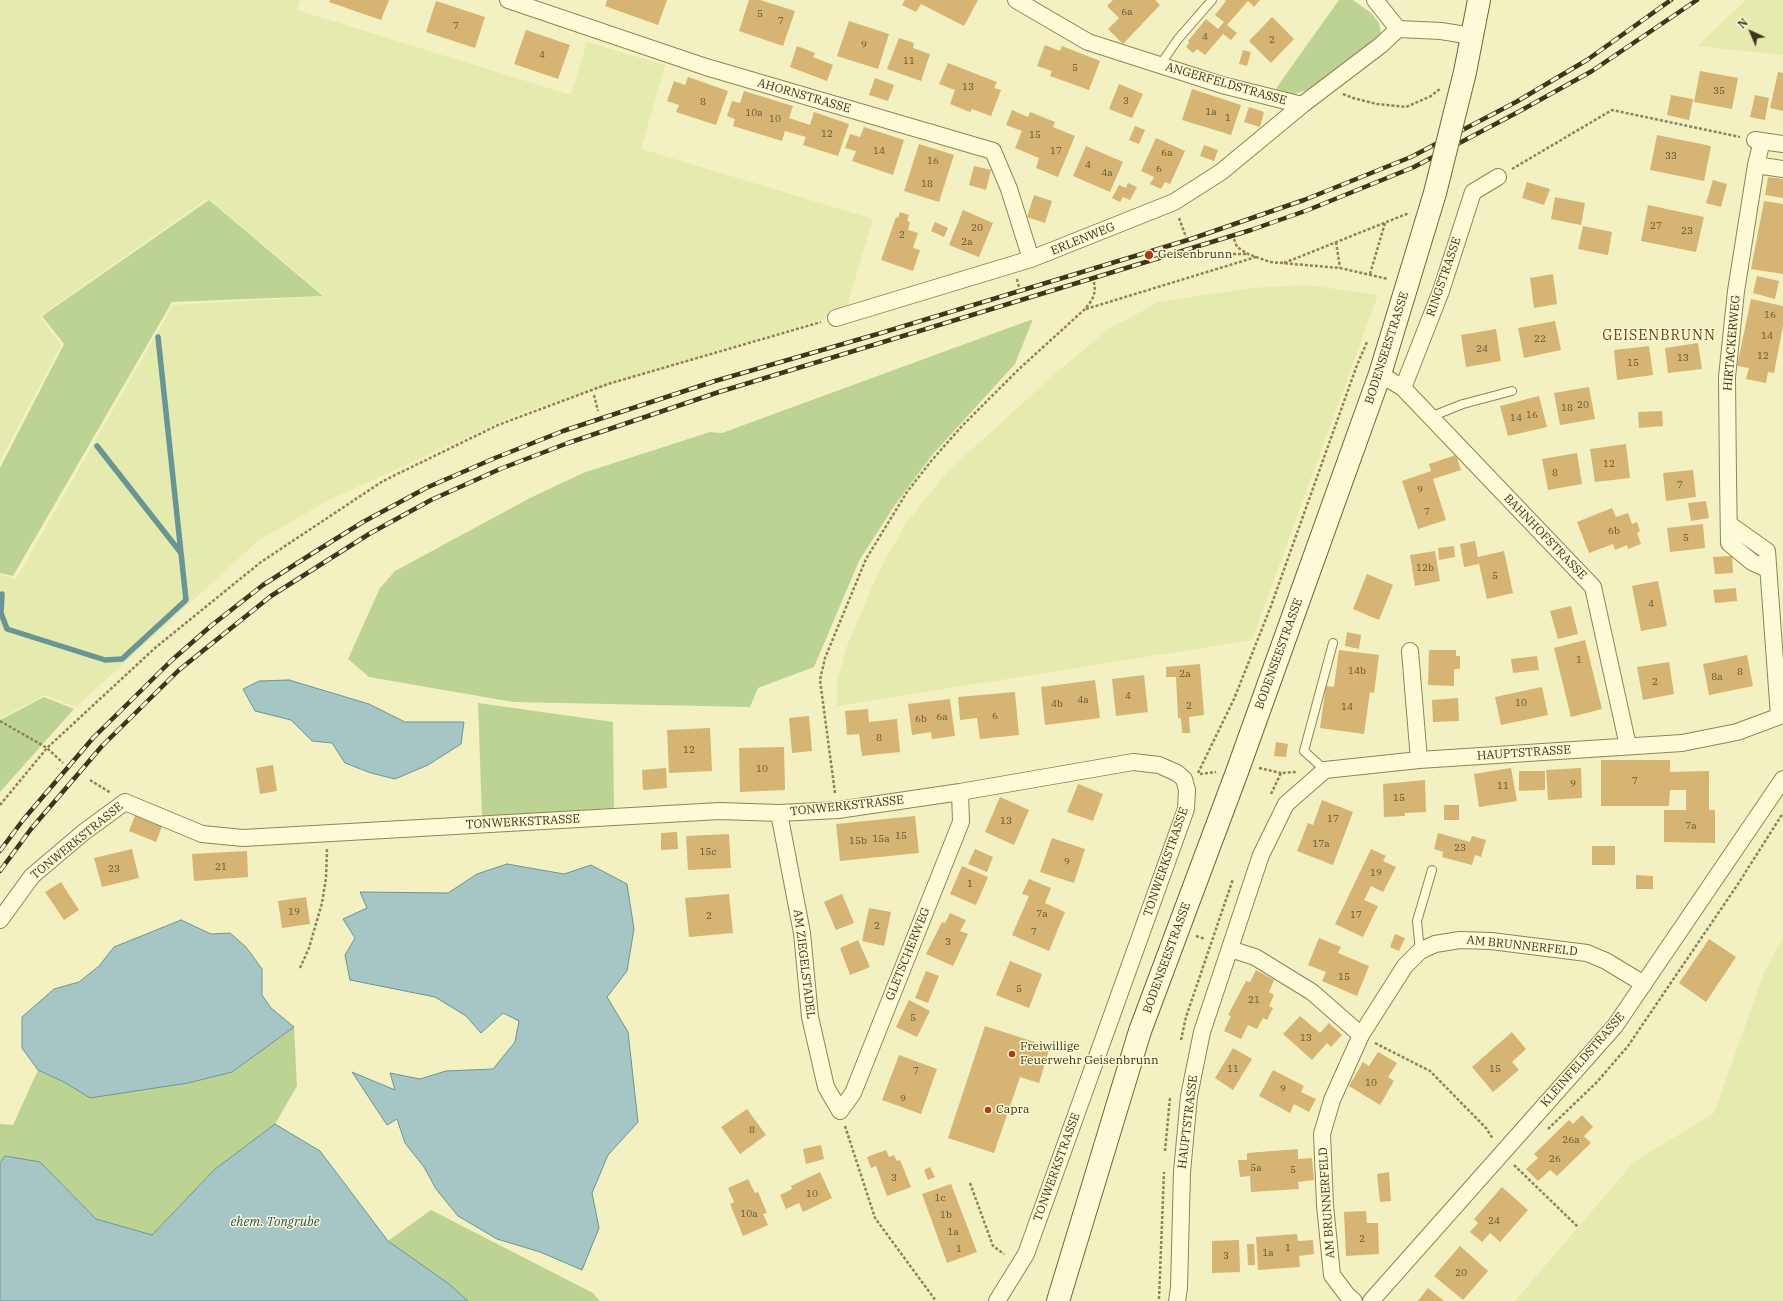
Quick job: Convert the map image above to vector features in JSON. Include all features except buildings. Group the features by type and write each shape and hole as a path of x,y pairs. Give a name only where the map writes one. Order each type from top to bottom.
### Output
{"main road":[{"name":"BODENSEESTRASSE","path":"1058,1301 1140,1031 1237,772 1380,374 1435,193 1465,72 1480,0"}],"street":[{"name":"AHORNSTRASSE","path":"508,0 706,67 993,151 1009,189 1031,259"},
{"name":"ANGERFELDSTRASSE","path":"1016,0 1088,42 1222,85 1302,105 1358,64 1398,29"},
{"path":"1375,0 1398,29 1441,31 1472,36"},
{"name":"ERLENWEG","path":"836,318 1031,259 1174,202 1220,172 1302,105"},
{"path":"1758,140 1783,144"},
{"name":"HIRTACKERWEG","path":"1758,140 1756,165 1736,291 1728,377 1729,524 1766,551 1781,715"},
{"path":"1756,165 1783,169"},
{"name":"RINGSTRASSE","path":"1403,388 1441,291 1473,192 1498,177"},
{"name":"BAHNHOFSTRASSE","path":"1380,374 1403,388 1593,587 1628,746"},
{"path":"1410,651 1419,760"},
{"name":"HAUPTSTRASSE","path":"1177,1301 1179,1288 1182,1172 1189,1096 1202,1032 1261,855 1286,804 1325,770 1419,760 1682,743 1729,734 1781,715"},
{"name":"TONWERKSTRASSE","path":"0,920 32,876 84,832 125,802 202,834 243,838 720,811 779,813 838,810 960,792 1133,762 1159,765 1177,773 1184,779 1187,790 1186,809 1026,1254 997,1301"},
{"name":"KLEINFELDSTRASSE","path":"1370,1301 1507,1159 1616,1026 1783,779"},
{"name":"GLETSCHERWEG","path":"840,1111 853,1093 961,822 960,792"},
{"name":"AM ZIEGELSTADEL","path":"779,813 802,932 810,1017 826,1087 840,1111"},
{"name":"AM BRUNNERFELD","path":"1354,1301 1347,1295 1332,1275 1325,1205 1322,1134 1332,1100 1362,1035 1405,966 1420,951 1435,944 1460,940 1560,949 1587,953 1606,961 1644,984"},
{"path":"1230,949 1255,957 1312,992 1362,1035"}],"lane":[{"path":"1160,65 1178,39 1212,0"},
{"path":"1430,417 1464,404 1512,391"},
{"path":"1325,770 1304,751 1333,643"},
{"path":"1420,951 1416,921 1432,870"}],"path":[{"path":"1353,98 1401,108 1420,102 1431,96 1444,85"},
{"path":"1498,177 1612,110 1758,140"},
{"path":"1177,212 1186,237"},
{"path":"1283,264 1412,212 1410,219"},
{"path":"1370,274 1386,222"},
{"path":"1234,239 1237,247 1248,254 1283,264 1340,268 1389,279"},
{"path":"1336,242 1340,268"},
{"path":"1233,254 1248,254"},
{"path":"1085,309 1256,257"},
{"path":"1391,283 1393,276"},
{"path":"838,810 820,680 825,658 866,559 907,492 932,460 962,426 1044,344 1085,309 1092,300 1095,291 1094,282"},
{"path":"0,805 47,748 155,648 260,562 383,480 498,426 608,384 836,318"},
{"path":"1187,790 1198,774 1234,699 1271,606 1357,365 1369,338"},
{"path":"594,395 598,411"},
{"path":"0,721 47,748 63,762"},
{"path":"1252,766 1281,773"},
{"path":"90,780 125,802"},
{"path":"300,968 309,948 322,903 326,878 327,833"},
{"path":"1362,1035 1430,1071 1486,1128 1507,1159 1578,1227"},
{"path":"840,1111 875,1218 936,1301"},
{"path":"970,1183 993,1246 1004,1254"}],"green space":[{"path":"0,0 300,0 297,10 571,95 587,42 665,65 641,149 873,219 845,312 520,413 331,499 259,540 76,707 45,695 0,718 0,574 16,579 173,305 325,296 208,198 40,316 61,345 0,461"},
{"path":"1339,0 1353,0 1371,13 1379,23 1381,34 1375,42 1307,90 1295,94 1276,92 1277,87"},
{"path":"1746,0 1783,0 1783,55 1697,46"},
{"path":"209,200 323,296 172,302 13,576 0,573 0,468 64,344 42,316"},
{"path":"1307,285 1378,295 1252,640 837,706 837,681 847,646 879,571 906,523 948,471 1057,372 1110,328 1159,302 1251,288"},
{"path":"1033,319 1015,364 933,454 895,505 859,561 814,667 758,688 750,707 513,702 369,677 348,659 380,588 395,571 530,498 583,473 710,432 722,433"},
{"path":"44,697 74,709 0,792 0,720"},
{"path":"478,703 613,722 614,809 482,817"},
{"path":"1783,938 1783,1301 1515,1301 1634,1162 1714,1113 1765,970"},
{"path":"294,1027 297,1086 275,1124 214,1170 152,1235 96,1219 40,1162 5,1156 0,1163 0,1124 13,1125 38,1070 64,1082 90,1098 188,1083 232,1072"},
{"path":"431,1210 593,1293 600,1301 468,1301 449,1284 388,1241"}],"water":[{"path":"289,680 369,704 405,722 464,722 461,744 428,765 395,779 371,773 345,763 332,743 312,741 291,720 255,711 243,689 259,681"},
{"path":"507,864 564,874 591,865 627,884 634,929 627,971 607,997 628,1032 638,1122 608,1155 592,1193 599,1228 582,1270 540,1252 497,1239 458,1216 436,1189 424,1167 405,1143 397,1119 387,1125 352,1072 395,1090 390,1073 420,1079 446,1071 493,1069 515,1042 519,1021 503,1013 481,1033 466,1016 435,997 350,980 345,955 355,938 343,919 367,908 360,892 448,893 477,874"},
{"path":"181,920 211,934 230,933 246,947 262,969 262,995 271,1008 294,1027 232,1072 188,1083 90,1098 64,1082 38,1070 22,1048 22,1017 54,989 79,982 99,966 114,947"},
{"name":"ehem. Tongrube","path":"275,1124 320,1151 388,1241 449,1284 468,1301 0,1301 0,1163 5,1156 40,1162 96,1219 152,1235 214,1170"}],"waterway":[{"path":"2,594 1,613 7,629 105,660 122,659 186,600 158,337"},
{"path":"97,446 181,553"}],"railway":[{"path":"0,851 23,820 93,738 172,660 212,625 263,585 363,522 426,488 563,431 715,381 881,333 1191,239 1304,200 1411,157 1516,102 1587,60 1671,0"},
{"path":"0,871 31,829 102,746 179,670 271,596 369,534 431,500 500,469 568,443 719,392 1251,230 1308,210 1414,167 1520,111 1592,71 1697,0"}],"place":[{"name":"Geisenbrunn","path":"1149,255"},
{"name":"Freiwillige Feuerwehr Geisenbrunn","path":"1012,1054"},
{"name":"Capra","path":"988,1110"}],"district":[{"name":"GEISENBRUNN","path":"1659,336"}]}
